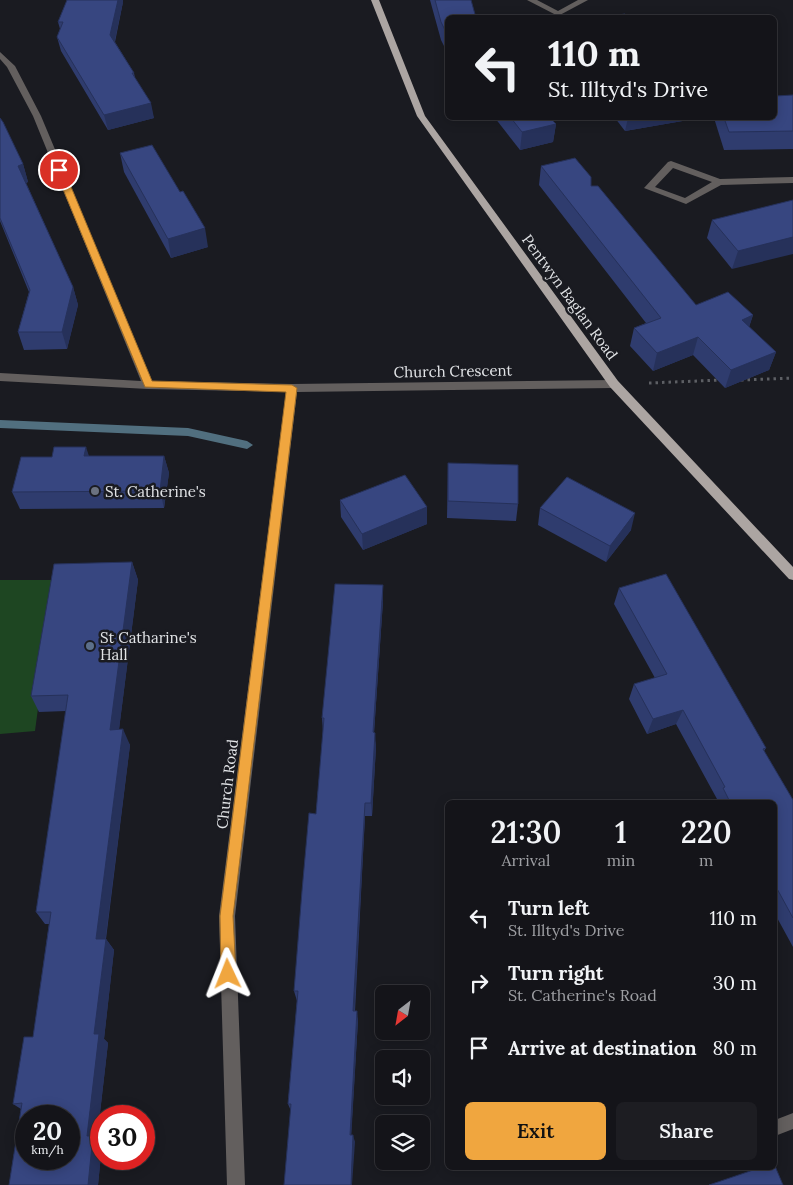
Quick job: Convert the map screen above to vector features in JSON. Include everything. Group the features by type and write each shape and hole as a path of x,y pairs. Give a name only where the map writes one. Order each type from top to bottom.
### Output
{"main road":[{"name":"Pentwyn Baglan Road","path":"375,0 421,116 614,384 793,575"}],"street":[{"path":"530,0 558,14 584,0"},
{"path":"0,54 11,66 37,116 148,385"},
{"path":"719,182 686,201 649,188 671,164 719,182 793,180"},
{"name":"Church Crescent","path":"0,377 148,385 292,388 614,384"},
{"name":"Church Road","path":"236,1185 227,916 292,388"},
{"path":"777,1127 793,1121"}],"path":[{"path":"733,380 793,378"},
{"path":"614,384 723,380"}],"green space":[{"path":"0,580 55,580 35,731 0,734"}],"building":[{"path":"67,0 118,0 110,35 151,103 104,115 57,37 63,22 58,22"},
{"path":"435,0 471,0 475,15 445,15 445,30"},
{"path":"793,95 793,131 729,132 725,120 777,120 777,96"},
{"path":"0,118 23,164 18,166 73,287 62,332 18,332 30,290 0,218"},
{"path":"513,120 552,120 556,124 522,132"},
{"path":"152,145 180,192 183,191 205,228 168,239 120,153"},
{"path":"575,158 591,177 591,186 598,186 696,305 728,292 753,315 742,320 776,352 731,370 698,337 657,353 634,328 661,318 541,166"},
{"path":"793,200 793,237 738,251 712,220"},
{"path":"54,447 86,447 84,456 164,456 160,491 12,492 21,457 52,457"},
{"path":"448,463 518,465 518,504 448,501"},
{"path":"405,475 427,507 362,534 340,500"},
{"path":"567,477 635,513 610,546 540,508"},
{"path":"132,562 110,730 123,729 96,939 106,939 94,1034 99,1034 87,1136 90,1136 88,1185 9,1185 15,1147 15,1170 80,1170 80,1105 13,1104 24,1037 33,1037 51,912 36,912 68,695 31,696 54,564"},
{"path":"666,574 766,748 763,749 793,800 793,918 777,889 777,800 729,800 723,788 725,787 683,710 653,719 634,684 667,674 619,588"},
{"path":"335,584 383,585 373,732 375,733 371,803 365,803 353,1011 357,1011 350,1135 353,1135 351,1185 284,1185 291,1104 288,1104 298,991 294,991 302,891 309,813 316,814 324,718 322,718"},
{"path":"753,1170 777,1170 783,1185 709,1185"}],"waterway":[{"path":"0,424 188,432 247,445"}],"place":[{"name":"St. Catherine's","path":"95,491"},
{"name":"St Catharine's Hall","path":"90,646"}],"route":[{"path":"59,170 148,385 292,388 227,916 228,974"}]}
